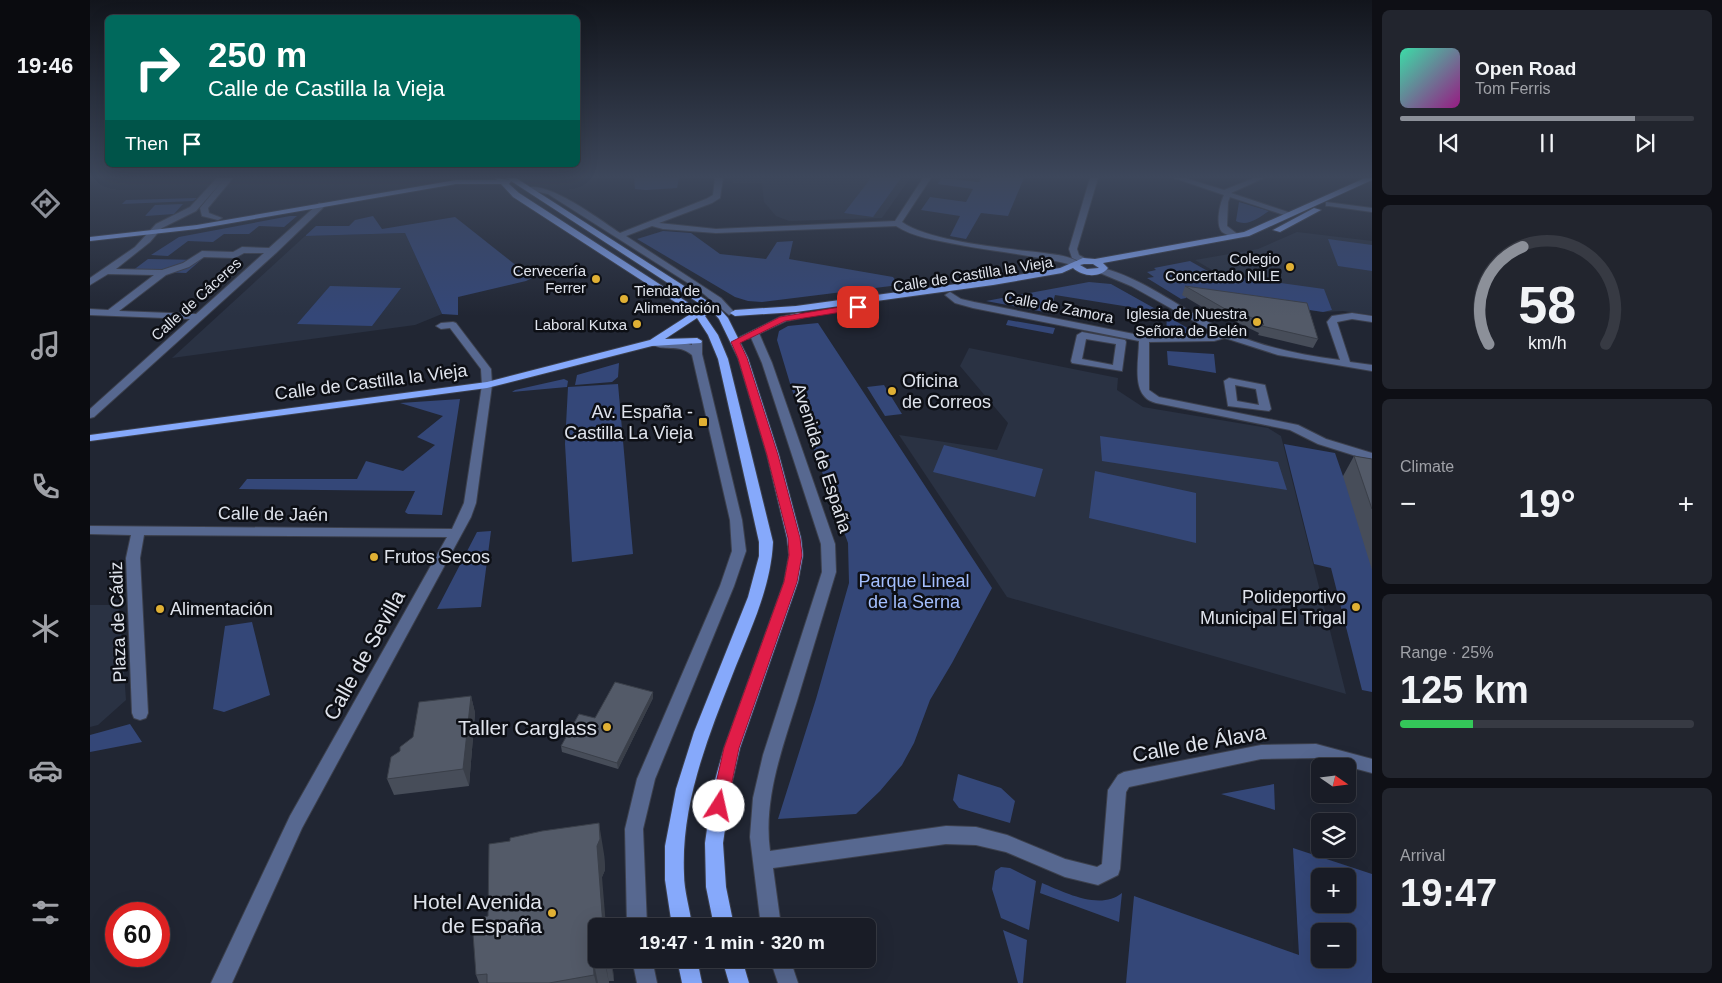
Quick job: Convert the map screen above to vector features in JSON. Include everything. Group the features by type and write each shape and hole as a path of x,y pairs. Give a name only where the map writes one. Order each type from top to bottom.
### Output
{"main road":[{"path":"90,235 158,229 182,224"},
{"path":"90,239 195,224"},
{"path":"560,224 699,314 713,335 723,359 766,542 767,559 684,790 676,832 674,874 681,918"},
{"name":"Avenida de España","path":"583,224 747,331"},
{"path":"1090,261 1236,236 1259,230 1271,224"},
{"path":"1090,261 1103,270 1250,241 1287,224"},
{"name":"Calle de Castilla la Vieja","path":"732,313 779,311 952,288 1054,271 1090,261"},
{"path":"1075,264 1082,271 1090,273"},
{"name":"Calle de Castilla la Vieja","path":"747,331 783,319 950,295 1103,270"},
{"path":"673,297 684,308 686,314 683,331 697,348 717,344 747,331"},
{"name":"Avenida de España","path":"685,322 699,314 717,311 732,313 747,331 743,358 773,455 794,538 796,555 791,582 732,748 722,787 714,843 716,887 722,918"},
{"name":"Calle de Castilla la Vieja","path":"90,438 487,385 652,343 685,322"},
{"path":"689,968 692,983"},
{"path":"735,968 739,983"}],"street":[{"path":"90,282 145,243 158,229 167,224"},
{"name":"Calle de Cáceres","path":"90,415 303,224"},
{"name":"Avenida de España","path":"600,224 702,288 732,313"},
{"path":"619,236 653,224 663,227 716,231 883,226 894,224"},
{"path":"899,224 908,231 934,237 1058,258 1075,264"},
{"path":"1080,224 1073,249 1075,256 1090,261"},
{"path":"1223,224 1225,230 1236,236"},
{"path":"110,313 163,273 186,265 202,254 235,255 242,250 273,251"},
{"name":"Calle de Zamora","path":"1103,270 1126,278 1225,335 1288,355 1372,368"},
{"path":"105,271 163,273"},
{"name":"Calle de Zamora","path":"950,295 958,301 972,305 1144,339 1214,338 1225,335"},
{"path":"90,312 198,317"},
{"path":"1346,364 1332,322 1335,318 1344,316 1372,319"},
{"name":"Calle de Sevilla","path":"221,983 296,822 465,517 470,503 487,385 486,369 453,325 441,326"},
{"name":"Avenida de España","path":"747,331 767,363 828,544 829,572 772,755 762,798 759,836 761,862 771,918"},
{"path":"1082,335 1121,342 1118,369 1076,360 1082,335"},
{"path":"1144,339 1144,390 1148,396 1156,400 1294,427 1305,435 1321,442 1372,457"},
{"path":"637,918 634,829 646,779 727,586 739,550 736,520 697,348 694,350 652,343"},
{"name":"Calle de Jaén","path":"90,530 455,533"},
{"name":"Plaza de Cádiz","path":"138,531 133,558 140,713"},
{"name":"Calle de Álava","path":"761,862 946,835 976,836 1007,844 1065,868 1098,876 1111,869 1117,790 1124,780 1261,752 1316,751 1372,766"},
{"path":"644,968 647,983"},
{"path":"783,968 788,983"}],"shaded area":[{"name":"Colegio Concertado NILE","path":"1297,232 1372,241 1372,315 1343,311 1323,312 1217,296 1219,274 1195,260 1258,249"},
{"path":"405,233 442,314 415,325 172,358 305,236"},
{"path":"969,348 1118,378 1117,390 1143,407 1268,428 1281,436 1346,694 1007,597 899,435 997,450 1008,423 960,366"},
{"path":"90,605 119,605 126,700 98,725 90,727"}],"green space":[{"path":"248,224 288,224 284,227 259,226 249,234 224,234 213,242 188,241 168,256 151,255 179,237"},
{"path":"351,224 378,224 382,229 413,224 464,224 532,278 458,297 458,315 442,314 405,233 305,236 316,226 349,226"},
{"path":"956,224 975,224 966,239 950,236"},
{"path":"663,231 691,233 720,254 766,259 777,242 793,241 789,259 893,277 899,285 762,302 748,301 735,297 637,239"},
{"path":"1328,239 1372,245 1372,271 1338,266"},
{"path":"148,259 201,260 186,273 132,271"},
{"path":"1190,261 1220,278 1237,280 1237,277 1324,289 1332,310 1323,312 1217,296 1186,297 1181,299 1147,278 1154,277 1147,272 1156,270 1154,268"},
{"path":"1089,282 1111,284 1161,312 1055,295 1050,313 986,301"},
{"path":"330,286 401,288 372,326 297,324"},
{"path":"1167,316 1196,333 1166,333"},
{"path":"1008,320 1055,328 1053,334 1006,325"},
{"name":"Parque Lineal de la Serna","path":"818,323 992,588 930,700 914,743 902,765 880,791 856,814 778,819 816,699 849,583 848,543 792,390 777,340 779,331 788,326"},
{"path":"1167,351 1214,354 1216,373 1168,365"},
{"path":"619,363 618,377 612,382 575,385 577,375"},
{"path":"564,379 568,381 567,387 512,392 515,390"},
{"path":"618,384 633,554 572,562 565,444 568,387"},
{"path":"884,385 902,414 885,416 867,387"},
{"path":"460,399 442,515 408,514 405,512 415,491 239,489 247,479 357,479 366,461 403,471 435,445 417,437 443,416 400,403"},
{"path":"1100,436 1278,462 1287,490 1102,461"},
{"name":"Polideportivo Municipal El Trigal","path":"1284,444 1335,453 1343,476 1372,482 1372,692 1362,690 1331,568 1314,564"},
{"path":"944,445 1043,469 1035,497 933,472"},
{"path":"1095,471 1196,493 1196,543 1089,518"},
{"path":"491,531 481,607 437,609 477,532"},
{"path":"252,622 270,695 224,712 213,709 225,626"},
{"path":"130,724 142,742 90,752 90,735"},
{"path":"958,774 1001,788 1015,801 1010,823 959,808 953,800"},
{"path":"1274,784 1275,810 1221,794"},
{"path":"1293,848 1311,854 1311,858 1323,858 1354,868 1311,868 1311,913 1356,913 1356,869 1372,874 1372,983 1126,983 1134,896 1299,955"},
{"path":"1001,867 1010,868 1036,881 1029,930 1001,918 992,889 995,871"},
{"path":"1042,883 1071,895 1093,900 1113,898 1122,893 1119,922 1040,893"},
{"path":"1003,930 1027,940 1023,983 1018,983"}],"building":[{"path":"1185,286 1307,303 1318,339 1262,326 1264,324 1234,309 1227,310"},
{"path":"1354,456 1372,459 1372,509"},
{"name":"Taller Carglass","path":"615,682 653,692 617,763 561,746 579,714 595,718"},
{"path":"471,696 463,769 387,779 391,757 400,751 400,747 413,737 419,702"},
{"name":"Hotel Avenida de España","path":"599,823 600,839 597,846 602,918 588,918 588,968 594,968 594,975 549,983 487,983 487,974 476,975 472,920 488,916 489,844 510,841 510,838 542,831"}],"place":[{"name":"Colegio Concertado NILE","path":"1290,267"},
{"name":"Cervecería Ferrer","path":"596,279"},
{"name":"Tienda de Alimentación","path":"624,299"},
{"name":"Iglesia de Nuestra Señora de Belén","path":"1257,322"},
{"name":"Laboral Kutxa","path":"637,324"},
{"name":"Oficina de Correos","path":"892,391"},
{"name":"Av. España - Castilla La Vieja","path":"703,422"},
{"name":"Frutos Secos","path":"374,557"},
{"name":"Polideportivo Municipal El Trigal","path":"1356,607"},
{"name":"Alimentación","path":"160,609"},
{"name":"Taller Carglass","path":"607,727"},
{"name":"Hotel Avenida de España","path":"552,913"}],"route":[{"path":"719,806 732,748 791,582 796,555 794,538 773,455 743,358 735,342 783,319 858,307"}]}
